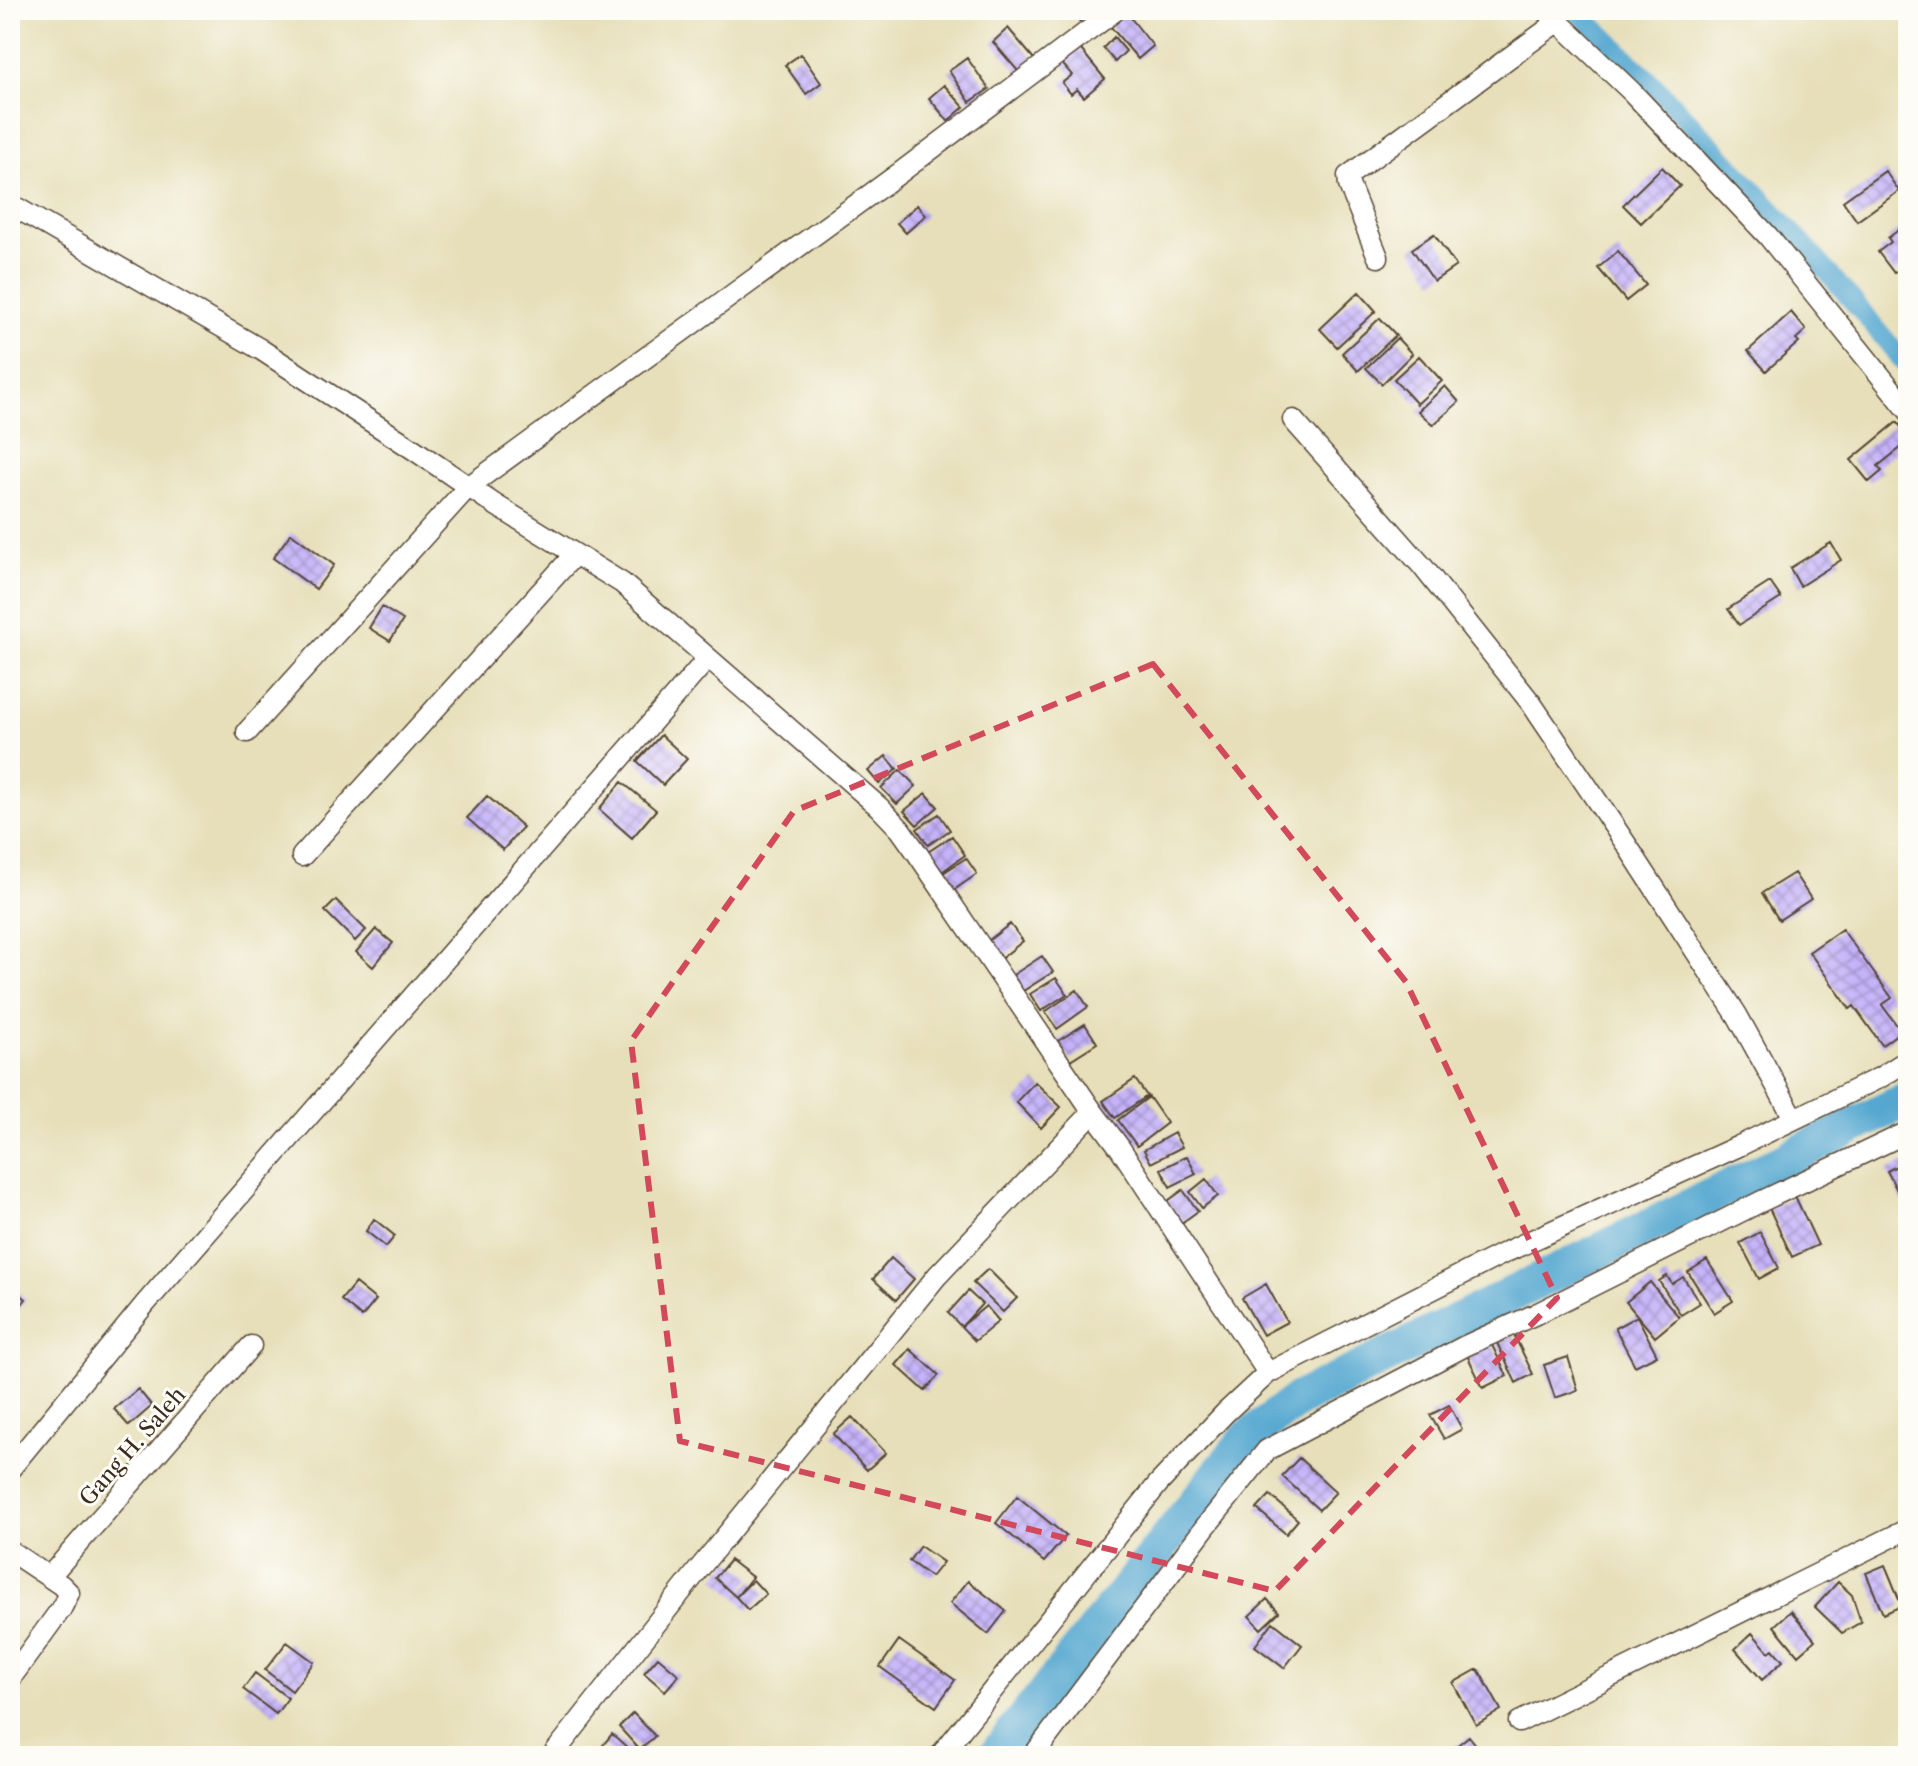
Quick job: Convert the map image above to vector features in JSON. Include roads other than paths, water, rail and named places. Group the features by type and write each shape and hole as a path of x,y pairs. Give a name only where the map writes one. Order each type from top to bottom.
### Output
{"street":[{"path":"247,732 468,487 901,172 1116,10"},
{"path":"1378,257 1348,176 1552,15 1632,92 1768,236 1908,410"},
{"path":"10,204 260,349 468,487 622,583 879,807 900,829 1120,1148 1268,1373"},
{"path":"1293,420 1423,567 1531,703 1737,1015 1794,1118"},
{"path":"302,856 575,554"},
{"path":"10,1469 145,1304 708,658"},
{"path":"940,1756 1158,1484 1268,1373 1506,1252 1739,1146 1881,1077 1908,1060"},
{"path":"552,1756 937,1276 1093,1112"},
{"path":"1033,1756 1267,1450 1465,1346 1908,1132"},
{"name":"Gang H. Saleh","path":"49,1577 251,1346"},
{"path":"1519,1722 1908,1529"},
{"path":"10,1551 69,1593 10,1679"}],"waterway":[{"path":"1575,10 1642,73 1758,194 1908,367"},
{"path":"995,1756 1247,1438 1299,1399 1908,1099"}]}
